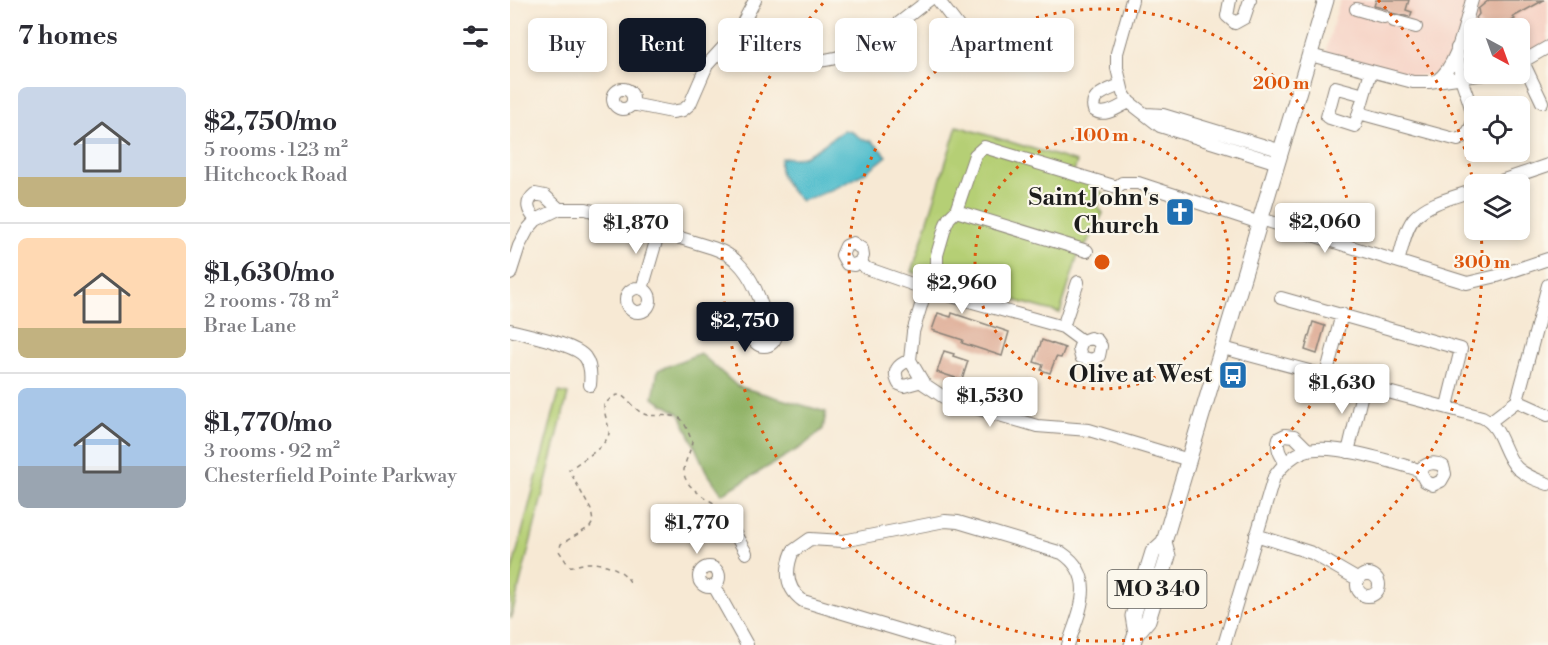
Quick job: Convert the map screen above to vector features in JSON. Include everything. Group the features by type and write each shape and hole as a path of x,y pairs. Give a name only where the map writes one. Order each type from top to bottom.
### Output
{"main road":[{"name":"MO 340","path":"1134,639 1148,620 1168,556 1164,542 1326,0"}],"street":[{"path":"745,18 755,0"},
{"path":"823,60 844,55 874,42 929,0"},
{"path":"938,0 952,18"},
{"path":"1132,0 1117,52 1120,85 1129,102 1160,126 1280,157"},
{"path":"1230,0 1227,16 1235,23 1245,18 1250,0"},
{"path":"1436,81 1446,73 1457,48 1472,0"},
{"path":"1356,9 1416,27"},
{"path":"1530,57 1548,47"},
{"path":"1359,113 1458,140 1467,135 1472,126 1473,113 1461,78 1457,48"},
{"path":"632,104 672,112 683,110 694,98 707,65 718,53"},
{"path":"1310,55 1413,82 1464,78"},
{"path":"1364,95 1335,87 1327,117 1355,126 1371,71"},
{"path":"1530,79 1542,102"},
{"path":"1120,85 1095,98 1092,102 1094,110 1104,114 1129,102"},
{"path":"941,277 937,268 937,255 949,218 956,211 975,155 984,147 1117,187 1122,183 1137,183 1467,282 1497,276 1548,259"},
{"path":"1521,174 1548,165"},
{"path":"536,220 529,212 528,205 535,194 545,196 559,209"},
{"path":"1398,261 1409,228 1416,217 1436,204 1464,194"},
{"path":"510,274 519,246 536,220 559,209 586,209 726,254 737,262 754,288 766,321"},
{"path":"956,211 1087,251"},
{"path":"642,288 659,231"},
{"path":"860,262 866,268 926,289 1063,327 1082,341"},
{"path":"1063,327 1078,282"},
{"path":"1491,421 1517,401 1548,285"},
{"path":"926,289 913,332 910,360 922,381 948,400 1036,426 1089,430 1188,460"},
{"path":"1281,298 1461,349 1447,406"},
{"path":"1326,375 1342,314"},
{"path":"510,330 575,349 585,356 590,369 590,385"},
{"path":"1223,348 1447,406 1491,421 1513,464 1519,470 1548,484"},
{"path":"910,360 897,368 896,379 904,386 922,381"},
{"path":"1348,452 1364,385"},
{"path":"1517,401 1548,415"},
{"path":"1286,463 1277,445 1279,438 1286,435 1294,436 1308,450"},
{"path":"1224,645 1274,477 1286,463 1308,450 1315,449 1348,452 1419,470"},
{"path":"949,645 803,601 788,585 787,578 793,551 810,539 843,541 945,520 1050,549 1071,559 1083,583 1081,604 1068,645"},
{"path":"736,529 746,553"},
{"path":"1256,535 1312,553 1357,579"},
{"path":"714,586 747,645"}],"path":[{"path":"630,582 623,572 608,566 590,563 569,566 559,551 561,544 590,527 593,522 591,510 569,470 602,446 609,429 604,405 613,398 623,396 635,409 647,415 675,417 681,420 692,441 684,474 688,482 700,494 730,515 736,529"}],"shaded area":[{"path":"1340,0 1548,0 1548,42 1530,52 1530,18 1464,18 1464,70 1411,77 1326,50"}],"green space":[{"path":"957,126 1077,162 1072,177 1095,184 1094,190 1103,193 1098,207 1103,213 1091,237 1078,255 1060,313 912,272"},
{"path":"700,353 737,386 826,412 823,429 803,446 722,494 706,471 680,414 653,398 658,370"},
{"path":"559,392 568,394 511,619 510,578"}],"water":[{"path":"844,130 872,141 887,156 868,171 847,183 801,201 788,187 782,176 781,158 802,157 821,147"}],"building":[{"path":"1376,0 1409,0 1406,10 1412,12 1410,17 1374,6"},
{"path":"1489,0 1544,0 1514,18 1476,18 1479,14 1478,9"},
{"path":"938,313 951,317 952,313 1009,332 1002,356 932,330"},
{"path":"1313,322 1325,326 1317,354 1305,350"},
{"path":"1042,340 1065,348 1061,358 1056,357 1050,373 1041,370 1043,365 1034,362"},
{"path":"944,351 968,361 962,380 937,372"}],"place":[{"name":"Saint John's Church","path":"1180,212"},
{"name":"Olive at West","path":"1233,375"}]}
